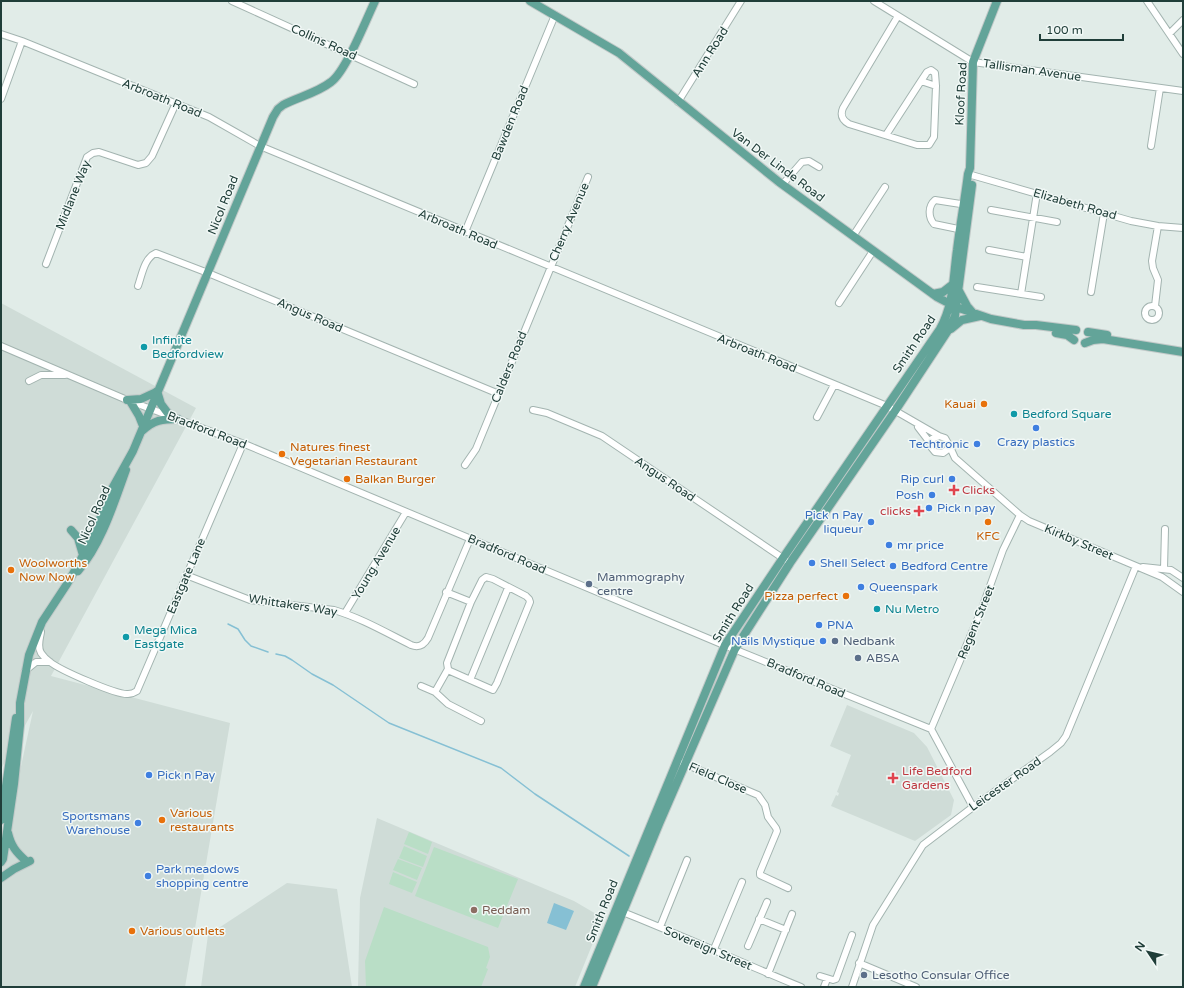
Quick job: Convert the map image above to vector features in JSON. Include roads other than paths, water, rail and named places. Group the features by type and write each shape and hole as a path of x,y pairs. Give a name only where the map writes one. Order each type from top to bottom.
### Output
{"main road":[{"name":"Nicol Road","path":"67,584 95,531 112,487 142,430 272,117 278,109 289,102 332,82 340,73 374,1"},
{"name":"Kloof Road","path":"953,306 971,172 973,62 997,1"},
{"name":"Van Der Linde Road","path":"535,2 554,15 611,47 782,185 935,296 953,306 977,315 1003,322 1076,330"},
{"path":"940,329 943,311 942,305 935,296 955,288 967,306 977,315 958,323 943,339"},
{"name":"Smith Road","path":"592,987 619,911 725,645 782,558 940,329 953,306"},
{"name":"Smith Road","path":"584,987 686,764 735,649 790,563 943,339 952,322 953,306"},
{"name":"Van Der Linde Road","path":"1024,325 1036,329 1064,334 1074,340"},
{"path":"1183,347 1088,332 1082,328 1076,330 1073,335 1074,340 1080,344 1103,339 1183,352"},
{"path":"1085,343 1089,337 1088,332"},
{"path":"128,400 141,399 157,391 161,404 174,417"},
{"path":"128,400 140,416 142,430"},
{"path":"142,430 150,423 157,420 174,417"},
{"name":"Nicol Road","path":"2,860 14,784 20,725 20,708 25,672 32,645 42,622 67,584 88,558 101,534 132,450"},
{"path":"71,530 78,538 82,555"},
{"name":"Nicol Road","path":"1,820 16,715 20,708"},
{"path":"1,878 28,861 17,853 7,828"}],"street":[{"name":"Collins Road","path":"232,1 414,84"},
{"name":"Ann Road","path":"678,102 741,1"},
{"name":"Tallisman Avenue","path":"874,1 973,62 1183,91"},
{"path":"1147,1 1183,54"},
{"name":"Bawden Road","path":"465,232 554,15"},
{"path":"886,135 927,72 931,70 935,73 936,86 934,137 928,146 922,146 849,124 843,119 841,112 898,16"},
{"path":"1170,33 1183,20"},
{"name":"Arbroath Road","path":"1,34 176,103 221,123 260,146 550,268 887,406 939,436"},
{"path":"1,99 22,41"},
{"path":"921,81 936,86"},
{"path":"1151,146 1160,88"},
{"name":"Midlane Way","path":"46,264 87,157 93,153 99,152 138,165 146,163 152,156 176,103"},
{"path":"782,185 802,162 809,161 818,167"},
{"name":"Elizabeth Road","path":"971,172 1131,221 1158,226 1183,228"},
{"name":"Cherry Avenue","path":"550,268 588,177"},
{"path":"853,236 885,187"},
{"path":"1021,294 1037,193"},
{"path":"963,230 934,224 930,219 931,206 933,201 938,199 966,205"},
{"path":"990,210 1057,222"},
{"path":"1091,292 1104,213"},
{"path":"1154,306 1158,280 1152,261 1158,226"},
{"path":"989,250 1027,257"},
{"path":"839,303 873,251"},
{"name":"Angus Road","path":"138,286 147,260 156,253 208,273 499,394"},
{"name":"Calders Road","path":"465,465 476,448 550,268"},
{"path":"977,287 1041,297"},
{"name":"Bradford Road","path":"1,346 128,400 243,444 725,645 931,729"},
{"path":"29,381 41,375 70,375"},
{"path":"817,417 834,385"},
{"name":"Angus Road","path":"533,410 547,413 602,436 790,563"},
{"name":"Arbroath Road","path":"915,423 931,444"},
{"path":"955,458 945,438 939,436 932,439 931,447 935,452 943,453 955,458 1020,515"},
{"name":"Eastgate Lane","path":"42,622 39,645 40,650 50,662 79,677 118,692 128,694 137,691 243,444"},
{"path":"943,453 947,450 949,445"},
{"name":"Young Avenue","path":"345,613 406,512"},
{"name":"Regent Street","path":"931,729 981,611 1003,550 1020,515"},
{"name":"Kirkby Street","path":"1020,515 1029,521 1162,577 1182,590"},
{"path":"1162,577 1165,530"},
{"name":"Whittakers Way","path":"186,575 250,600 334,610 345,613 411,645 419,646 425,643 428,638 446,592 470,539"},
{"name":"Kirkby Street","path":"1138,566 1175,572 1183,578"},
{"name":"Leicester Road","path":"852,987 873,925 919,850 927,841 1050,752 1061,743 1066,736 1138,566"},
{"path":"435,692 448,669 447,663 471,602 482,580 486,577 493,579 528,597 530,602 497,683 492,690 448,669"},
{"path":"470,680 508,588"},
{"path":"446,592 471,602"},
{"path":"25,672 36,662 50,662"},
{"path":"421,686 435,692 448,704 480,721"},
{"path":"931,729 973,807"},
{"name":"Field Close","path":"678,761 758,795 765,805 768,817 776,828 760,875 788,888"},
{"path":"660,927 687,860"},
{"path":"714,949 742,882"},
{"path":"748,946 767,902"},
{"name":"Sovereign Street","path":"619,911 714,949 768,974 801,987"},
{"path":"768,974 792,914"},
{"path":"759,919 786,930"},
{"path":"820,976 834,981 838,978 852,935"},
{"path":"859,963 916,987"},
{"path":"824,987 827,978"}],"water":[{"path":"554,903 574,911 566,930 547,923"}],"waterway":[{"path":"228,624 238,629 251,646 268,652"},
{"path":"276,654 285,656 312,674 333,685 389,723 501,768 535,794 629,856"}],"place":[{"name":"Infinite Bedfordview","path":"144,347"},
{"name":"Kauai","path":"984,404"},
{"name":"Bedford Square","path":"1014,414"},
{"name":"Crazy plastics","path":"1036,428"},
{"name":"Techtronic","path":"977,444"},
{"name":"Natures finest Vegetarian Restaurant","path":"282,454"},
{"name":"Balkan Burger","path":"347,479"},
{"name":"Rip curl","path":"952,479"},
{"name":"Clicks","path":"954,490"},
{"name":"Posh","path":"932,495"},
{"name":"Pick n pay","path":"929,508"},
{"name":"clicks","path":"919,511"},
{"name":"Pick n Pay liqueur","path":"871,522"},
{"name":"KFC","path":"988,522"},
{"name":"mr price","path":"889,545"},
{"name":"Shell Select","path":"812,563"},
{"name":"Bedford Centre","path":"893,566"},
{"name":"Woolworths Now Now","path":"11,570"},
{"name":"Mammography centre","path":"589,584"},
{"name":"Queenspark","path":"861,587"},
{"name":"Pizza perfect","path":"846,596"},
{"name":"Nu Metro","path":"877,609"},
{"name":"PNA","path":"819,625"},
{"name":"Mega Mica Eastgate","path":"126,637"},
{"name":"Nails Mystique","path":"823,641"},
{"name":"Nedbank","path":"835,641"},
{"name":"ABSA","path":"858,658"},
{"name":"Pick n Pay","path":"149,775"},
{"name":"Life Bedford Gardens","path":"893,778"},
{"name":"Various restaurants","path":"162,820"},
{"name":"Sportsmans Warehouse","path":"138,823"},
{"name":"Park meadows shopping centre","path":"148,876"},
{"name":"Reddam","path":"474,910"},
{"name":"Various outlets","path":"132,931"},
{"name":"Lesotho Consular Office","path":"864,975"}]}
